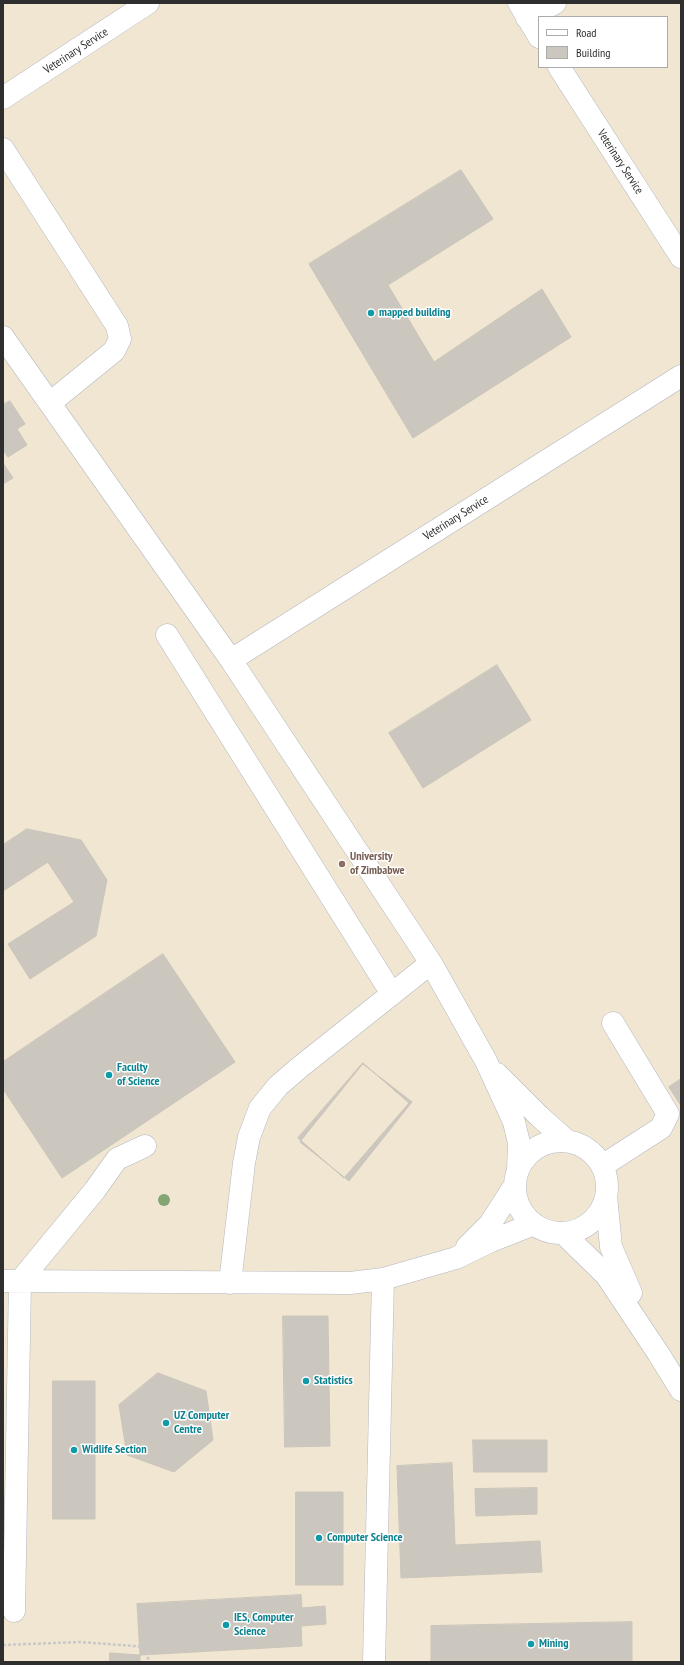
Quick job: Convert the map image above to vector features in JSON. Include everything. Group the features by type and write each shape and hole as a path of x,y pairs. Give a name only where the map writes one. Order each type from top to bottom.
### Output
{"street":[{"name":"Veterinary Service","path":"3,98 148,3"},
{"path":"538,35 523,11 555,3"},
{"name":"Veterinary Service","path":"559,68 681,257"},
{"path":"3,149 118,326 120,339 114,352 50,403"},
{"path":"3,337 231,660 431,963 486,1061 514,1122 519,1143 516,1200 523,1214 534,1224 547,1231 563,1233 577,1230 590,1222 600,1210 606,1196"},
{"name":"Veterinary Service","path":"231,660 681,376"},
{"path":"167,635 392,994"},
{"path":"230,1283 244,1163 249,1137 260,1108 278,1086 300,1066 431,963"},
{"path":"602,1166 661,1128 668,1114 613,1023"},
{"path":"486,1061 508,1087 567,1141 581,1146 594,1154 602,1166 607,1181 606,1196 611,1247 658,1352"},
{"path":"456,1258 490,1224 526,1157 537,1147 551,1142 567,1141"},
{"path":"14,1610 12,1281 95,1190 117,1159 145,1146"},
{"path":"12,1281 350,1283 383,1280 456,1258 491,1241 534,1224"},
{"path":"563,1233 606,1275 658,1352 681,1390"},
{"path":"374,1662 383,1280"}],"path":[{"path":"3,1645 80,1642 148,1647 148,1662"}],"shaded area":[{"name":"University of Zimbabwe","path":"3,3 681,3 681,1662 3,1662"}],"building":[{"name":"mapped building","path":"461,170 493,219 388,285 434,362 542,289 571,337 413,438 309,264"},
{"path":"10,401 25,424 17,429 27,445 8,457 3,450 3,405"},
{"path":"3,463 13,478 3,484"},
{"path":"497,665 531,720 423,788 389,733"},
{"path":"27,829 81,840 107,880 96,936 30,979 8,944 74,902 48,862 3,891 3,845"},
{"name":"Faculty of Science","path":"163,954 235,1062 62,1178 3,1089 3,1062"},
{"path":"363,1063 409,1103 344,1178 298,1138"},
{"path":"363,1064 412,1102 349,1181 300,1142"},
{"path":"681,1079 681,1106 669,1087"},
{"name":"Statistics","path":"283,1316 328,1316 330,1446 285,1447"},
{"name":"UZ Computer Centre","path":"158,1373 206,1391 213,1440 174,1472 127,1455 119,1405"},
{"name":"Widlife Section","path":"53,1381 95,1381 95,1519 53,1519"},
{"path":"473,1440 547,1440 547,1472 474,1472"},
{"path":"452,1463 455,1545 540,1541 542,1572 401,1578 397,1466"},
{"path":"537,1488 537,1514 476,1516 475,1489"},
{"name":"Computer Science","path":"296,1492 343,1492 343,1585 296,1585"},
{"name":"IES, Computer Science","path":"301,1595 302,1608 325,1606 326,1624 301,1626 302,1646 140,1655 137,1604"},
{"name":"Mining","path":"632,1622 632,1662 431,1662 431,1626"},
{"path":"110,1653 140,1655 140,1662 110,1662"}],"place":[{"name":"mapped building","path":"371,313"},
{"name":"University of Zimbabwe","path":"342,864"},
{"name":"Faculty of Science","path":"109,1075"},
{"name":"Statistics","path":"306,1381"},
{"name":"UZ Computer Centre","path":"166,1423"},
{"name":"Widlife Section","path":"74,1450"},
{"name":"Computer Science","path":"319,1538"},
{"name":"IES, Computer Science","path":"226,1625"},
{"name":"Mining","path":"531,1644"}]}
